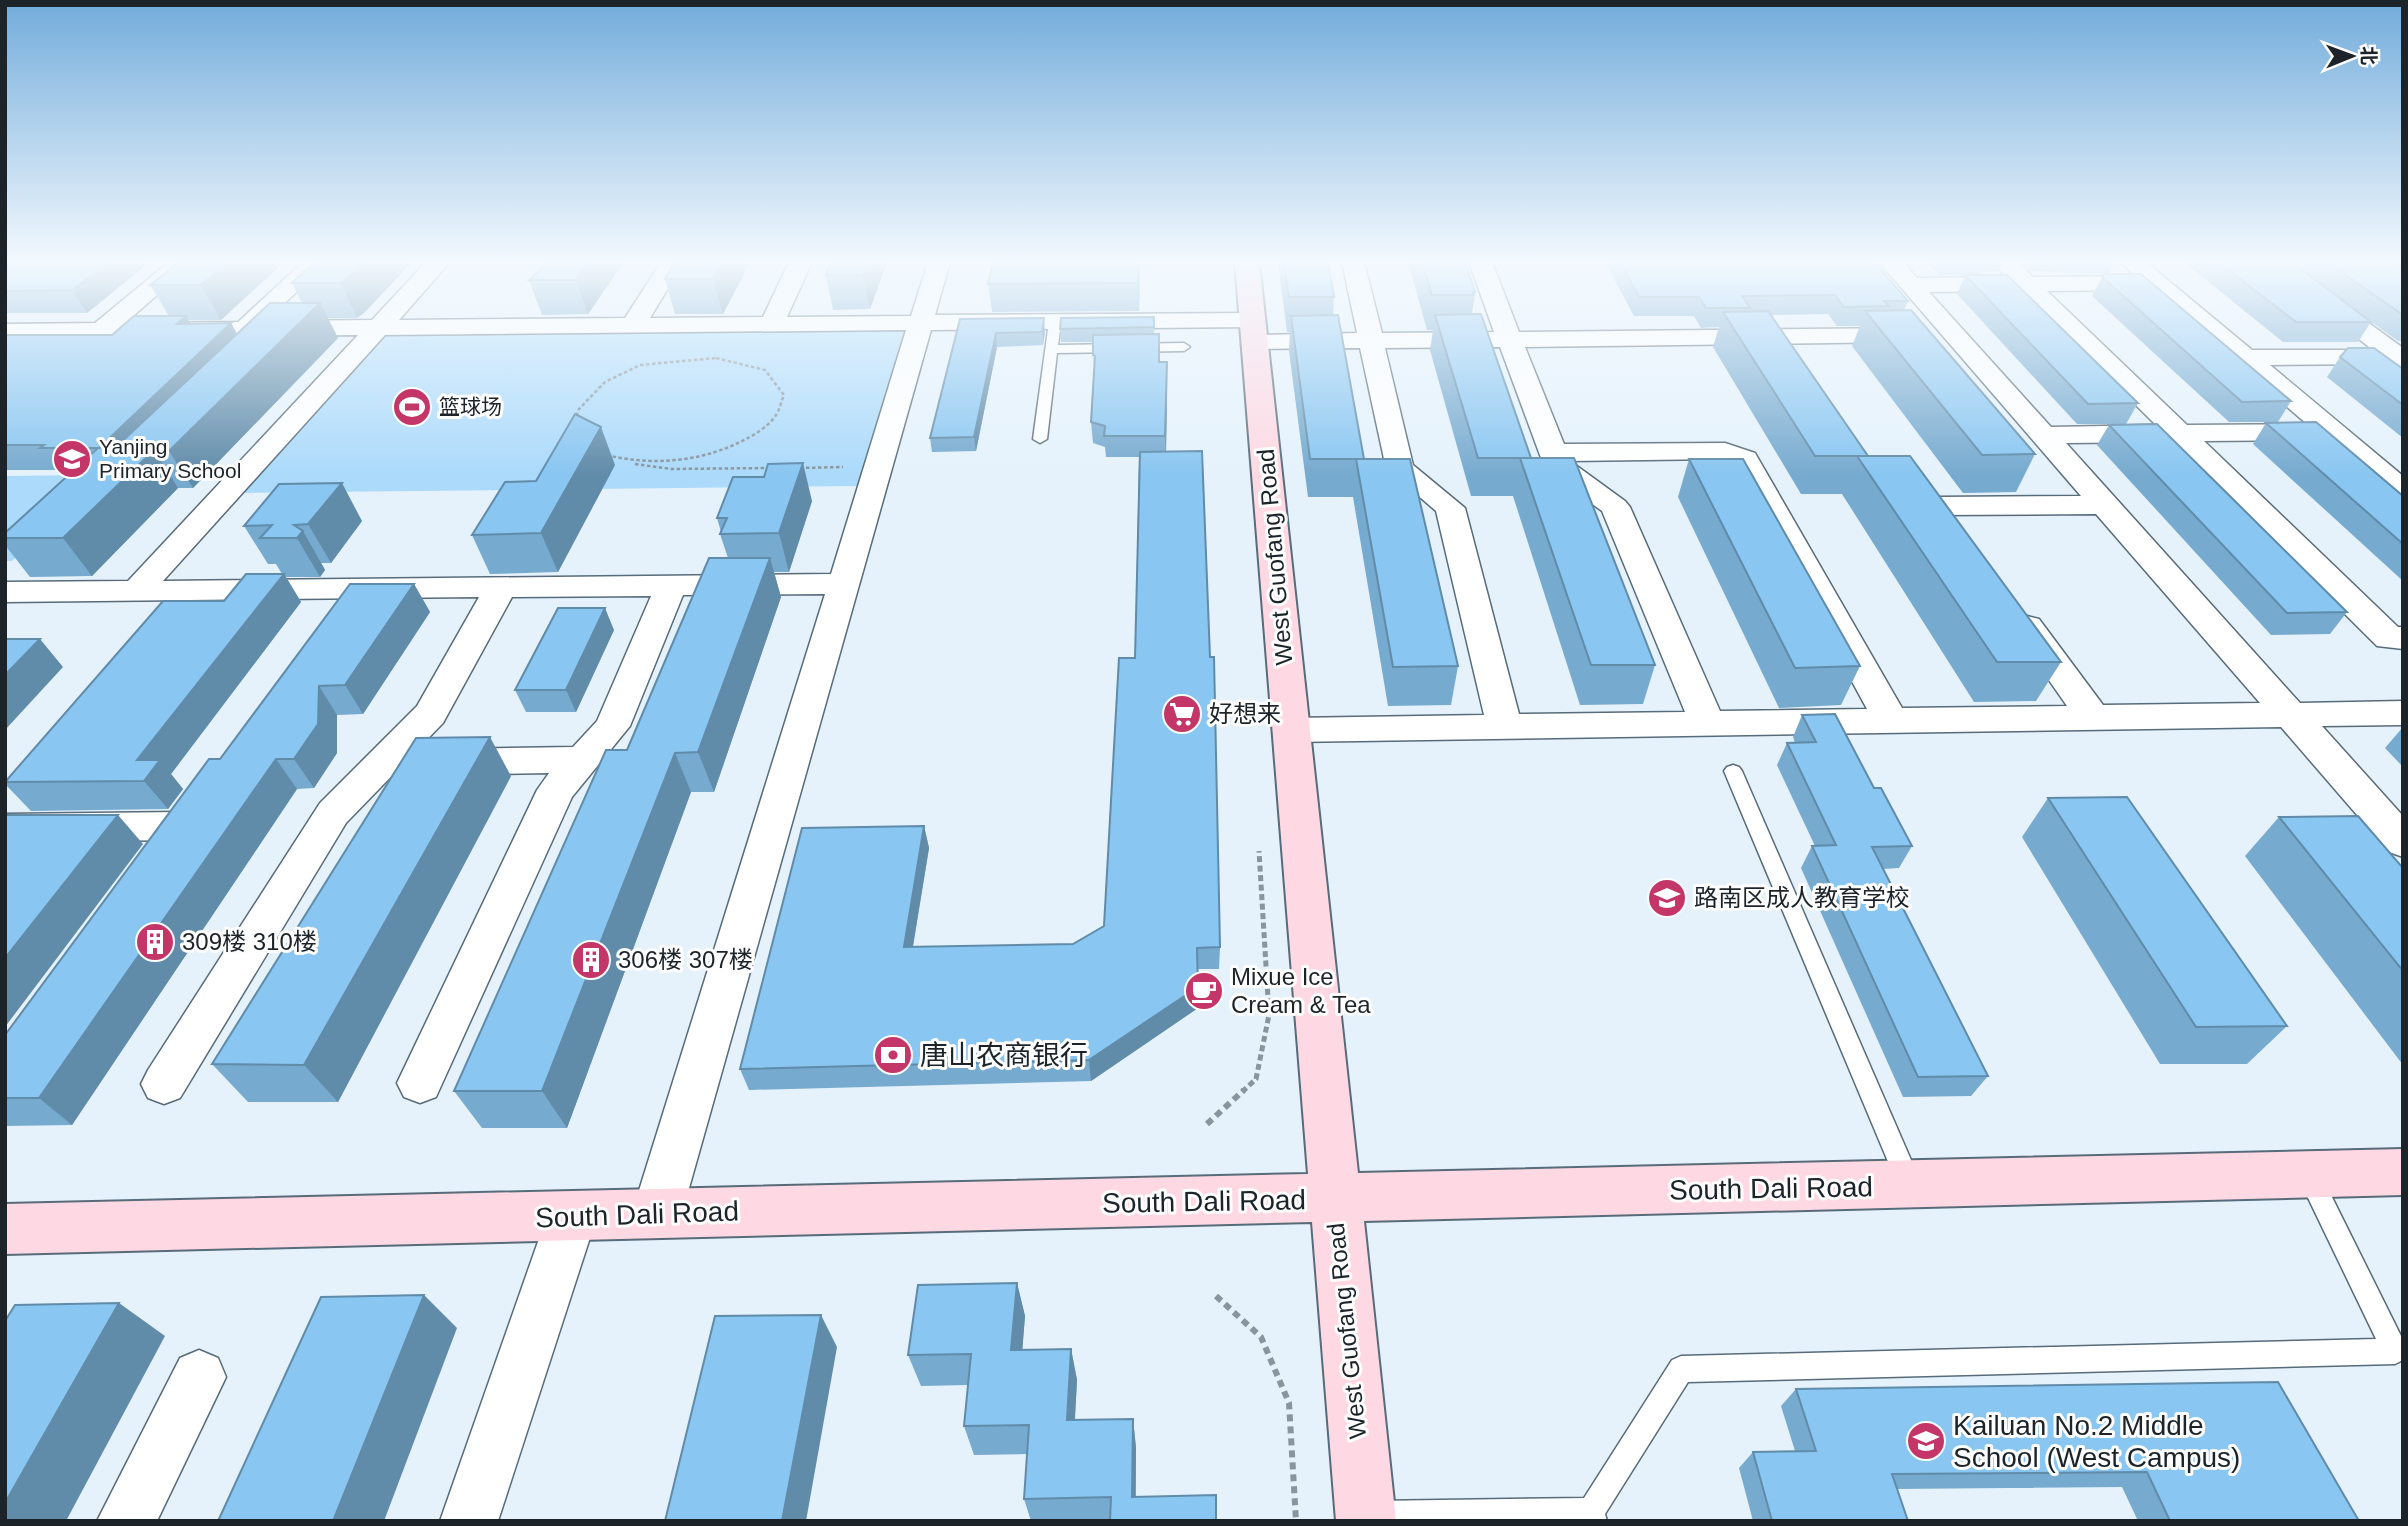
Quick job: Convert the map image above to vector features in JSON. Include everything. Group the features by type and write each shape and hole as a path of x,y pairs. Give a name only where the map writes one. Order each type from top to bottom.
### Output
{"street":[{"path":"253,356 276,333"},
{"path":"136,591 373,333"},
{"path":"657,1213 918,333"},
{"name":"West Guofang Road","path":"1253,333 1365,1518"},
{"path":"1279,333 1370,341 1509,340 1786,348 1952,335 2403,842"},
{"path":"1368,333 1400,468 1450,508 1504,726"},
{"path":"1506,333 1558,466 1615,507 1707,723"},
{"path":"2077,333 2398,646"},
{"path":"2216,333 2403,491"},
{"path":"2367,333 2401,358"},
{"path":"2246,358 2401,358"},
{"path":"2041,435 2333,432"},
{"path":"1553,453 1725,451 1745,459 1891,720"},
{"path":"1937,509 2103,505"},
{"path":"5,592 844,584"},
{"path":"420,1083 556,790 612,726 671,585"},
{"path":"164,1084 333,813 430,714 501,587"},
{"path":"327,623 351,589"},
{"path":"2012,606 2093,717"},
{"path":"1291,730 2403,713"},
{"path":"381,763 582,760"},
{"path":"5,828 188,815 156,859"},
{"name":"South Dali Road","path":"5,1229 2403,1172"},
{"path":"469,1521 572,1216"},
{"path":"125,1521 199,1377"}],"lane":[{"path":"1040,439 1054,333"},
{"path":"1052,349 1184,347"},
{"path":"1733,771 1910,1185"},
{"path":"1365,1518 1592,1516 1681,1369 2395,1351 2308,1174"}],"path":[{"path":"624,462 684,459 718,451 747,438 774,418 784,395 765,370 716,358 640,365 605,382 579,409 572,428 577,446 598,456 624,462 671,469 783,468"},
{"path":"797,468 879,466"},
{"path":"1207,1124 1256,1079 1269,1015 1258,848"},
{"path":"1216,1296 1261,1337 1289,1403 1296,1521"}],"shaded area":[{"path":"904,333 858,486 236,493 379,334"},
{"path":"103,475 12,561 5,561 5,476"}],"building":[{"path":"220,333 99,448 5,445 5,335"},
{"path":"238,333 289,333 169,451 154,450 63,538 5,538 5,533 99,447 106,449 118,445"},
{"path":"956,333 996,333 974,437 930,438"},
{"path":"1293,333 1341,333 1364,459 1310,459"},
{"path":"1440,333 1488,333 1531,458 1478,458"},
{"path":"1737,333 1783,333 1868,456 1815,456"},
{"path":"1883,333 1931,333 2035,454 1982,455"},
{"path":"2021,333 2067,333 2138,403 2088,404"},
{"path":"2165,333 2211,333 2291,401 2242,402"},
{"path":"1159,334 1159,362 1167,362 1165,436 1104,436 1105,426 1091,422 1095,356 1093,335"},
{"path":"2348,348 2374,348 2403,369 2403,405 2340,357"},
{"path":"575,414 601,427 541,533 472,535 505,482 536,481"},
{"path":"2316,422 2403,496 2403,544 2266,423"},
{"path":"2157,424 2347,612 2287,613 2109,425"},
{"path":"1202,451 1210,657 1214,657 1220,947 1197,948 1198,987 1089,1060 740,1069 802,828 924,826 904,947 1073,944 1104,926 1119,658 1135,658 1140,452"},
{"path":"1857,456 1910,456 2061,662 1997,662"},
{"path":"1520,458 1574,458 1655,665 1591,665"},
{"path":"1356,459 1410,459 1458,666 1393,667"},
{"path":"1689,459 1743,459 1860,666 1795,668"},
{"path":"803,463 779,533 720,534 727,518 717,518 733,477 764,477 768,464"},
{"path":"342,483 308,524 294,525 303,531 297,538 260,538 272,525 244,526 279,484"},
{"path":"709,558 770,558 698,752 675,753 542,1091 454,1091 606,750 627,750"},
{"path":"246,574 284,574 137,760 160,760 144,781 5,782 163,601 224,601"},
{"path":"350,584 414,584 345,685 319,686 318,724 294,759 276,759 39,1098 5,1098 5,1035 209,759 220,759"},
{"path":"558,608 605,608 566,690 515,690"},
{"path":"5,639 40,639 5,675"},
{"path":"1835,714 1874,788 1881,788 1912,846 1872,847 1988,1076 1918,1077 1812,846 1836,845 1787,743 1816,742 1802,715"},
{"path":"490,737 304,1065 212,1064 416,738"},
{"path":"2127,797 2287,1026 2196,1027 2048,798"},
{"path":"5,815 118,815 5,958"},
{"path":"2358,816 2403,868 2403,971 2279,817"},
{"path":"1017,1283 1011,1350 1071,1349 1067,1420 1133,1419 1132,1497 1216,1495 1216,1521 1110,1521 1111,1497 1024,1499 1029,1425 964,1426 971,1354 908,1355 918,1285"},
{"path":"424,1295 333,1521 218,1521 321,1297"},
{"path":"119,1303 5,1503 5,1321 15,1305"},
{"path":"821,1315 782,1521 665,1521 715,1316"},
{"path":"2278,1382 2359,1521 2170,1521 2147,1472 1892,1474 1908,1521 1772,1521 1753,1452 1816,1451 1796,1389"}],"place":[{"name":"篮球场","path":"412,407"},
{"name":"Yanjing Primary School","path":"72,459"},
{"name":"好想来","path":"1182,714"},
{"name":"路南区成人教育学校","path":"1667,898"},
{"name":"309楼 310楼","path":"155,942"},
{"name":"306楼 307楼","path":"591,960"},
{"name":"Mixue Ice Cream & Tea","path":"1204,991"},
{"name":"唐山农商银行","path":"893,1055"},
{"name":"Kailuan No.2 Middle School (West Campus)","path":"1926,1441"}]}
